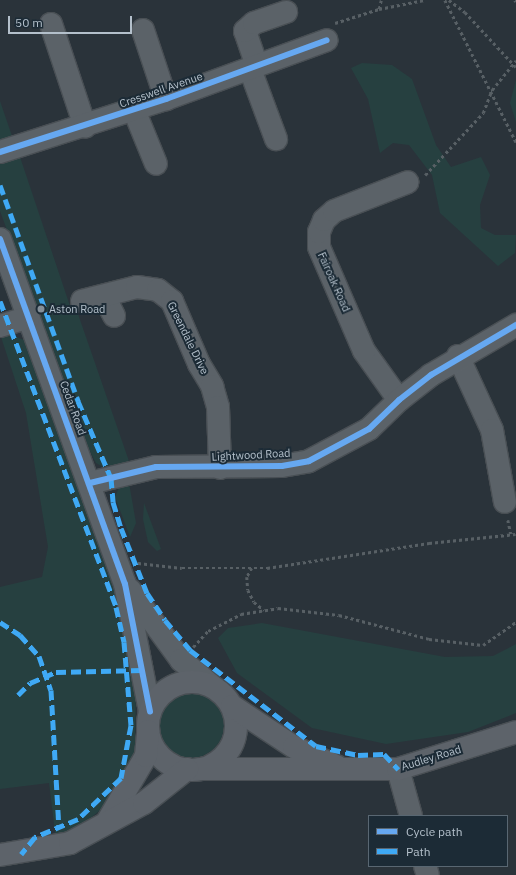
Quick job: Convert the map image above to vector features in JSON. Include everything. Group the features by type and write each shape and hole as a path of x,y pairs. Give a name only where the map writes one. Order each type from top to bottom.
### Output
{"main road":[{"path":"0,854 70,843 104,827 144,803 193,769 217,762 230,749 236,723 232,706 212,686 188,682 172,686 157,699 149,717 146,756 104,827"},
{"name":"Audley Road","path":"232,706 294,747 343,770"},
{"path":"149,717 151,740 158,754 171,764 193,769"},
{"name":"Audley Road","path":"193,769 398,769 516,732"}],"street":[{"path":"276,139 254,67 245,31 254,23 286,12"},
{"path":"51,24 85,126"},
{"path":"144,30 166,99"},
{"name":"Cresswell Avenue","path":"0,152 134,110 327,40"},
{"path":"134,110 156,164"},
{"name":"Fairoak Road","path":"399,400 364,351 319,247 318,232 324,220 334,211 408,182"},
{"name":"Cedar Road","path":"0,239 90,483 125,584"},
{"name":"Greendale Drive","path":"82,301 110,307 137,287 158,290 172,301 199,364 212,386 218,407 220,468"},
{"path":"0,326 29,317"},
{"name":"Lightwood Road","path":"90,483 156,467 220,468 309,461 369,429 399,400 458,356 516,325"},
{"path":"458,356 492,430 503,504"},
{"path":"125,584 181,660 212,686"},
{"path":"125,584 149,717"},
{"path":"398,769 411,815"}],"path":[{"path":"379,9 381,0"},
{"path":"327,40 320,28 379,9 424,0"},
{"path":"445,0 492,90 516,142"},
{"path":"449,0 516,67"},
{"path":"408,182 424,176 450,151 483,113 492,90 512,62 516,60"},
{"path":"117,561 182,568 252,568 516,534"},
{"path":"252,568 247,577 248,590 254,602 264,610"},
{"path":"181,660 208,631 241,614 264,610 339,614 430,639 483,645 516,622"}],"green space":[{"path":"362,63 392,65 412,79 436,145 451,167 481,157 490,175 480,205 481,228 495,235 516,235 515,253 498,266 440,213 432,175 409,145 393,143 380,153 368,99 351,68"},
{"path":"516,80 516,122 510,103"},
{"path":"0,101 12,136 0,140"},
{"path":"19,154 70,306 78,314 131,467 108,470 96,463 84,440 0,211 0,160"},
{"path":"12,335 24,340 96,534 120,603 136,677 135,753 104,807 76,830 56,840 49,783 0,789 0,587 42,577 48,547 26,413 1,337"},
{"path":"129,483 136,523 130,537 115,497 120,485"},
{"path":"144,503 161,549 157,551 148,542 143,519"},
{"path":"262,623 445,657 493,656 516,644 516,713 468,732 386,744 312,728 237,673 218,638 228,628"},
{"path":"191,692 204,695 214,702 221,712 224,725 221,738 214,748 204,755 191,758 178,755 168,748 161,738 158,725 161,712 168,702 178,695"}],"marked path":[{"path":"0,185 78,401 111,478 113,502 121,528 147,593 165,620 190,650 316,746 358,755 384,754 398,769"},
{"path":"0,301 116,607 124,642 131,725 121,778 78,819 35,837 21,854"},
{"path":"0,622 20,635 39,656 51,690 59,828"},
{"path":"18,695 30,683 56,672 143,670"}],"cycle path":[{"path":"0,152 166,99 327,40"},
{"path":"0,239 125,584 150,712"},
{"path":"90,483 156,467 282,466 309,461 369,429 399,400 431,375 516,325"}],"place":[{"name":"Aston Road","path":"41,309"}]}
